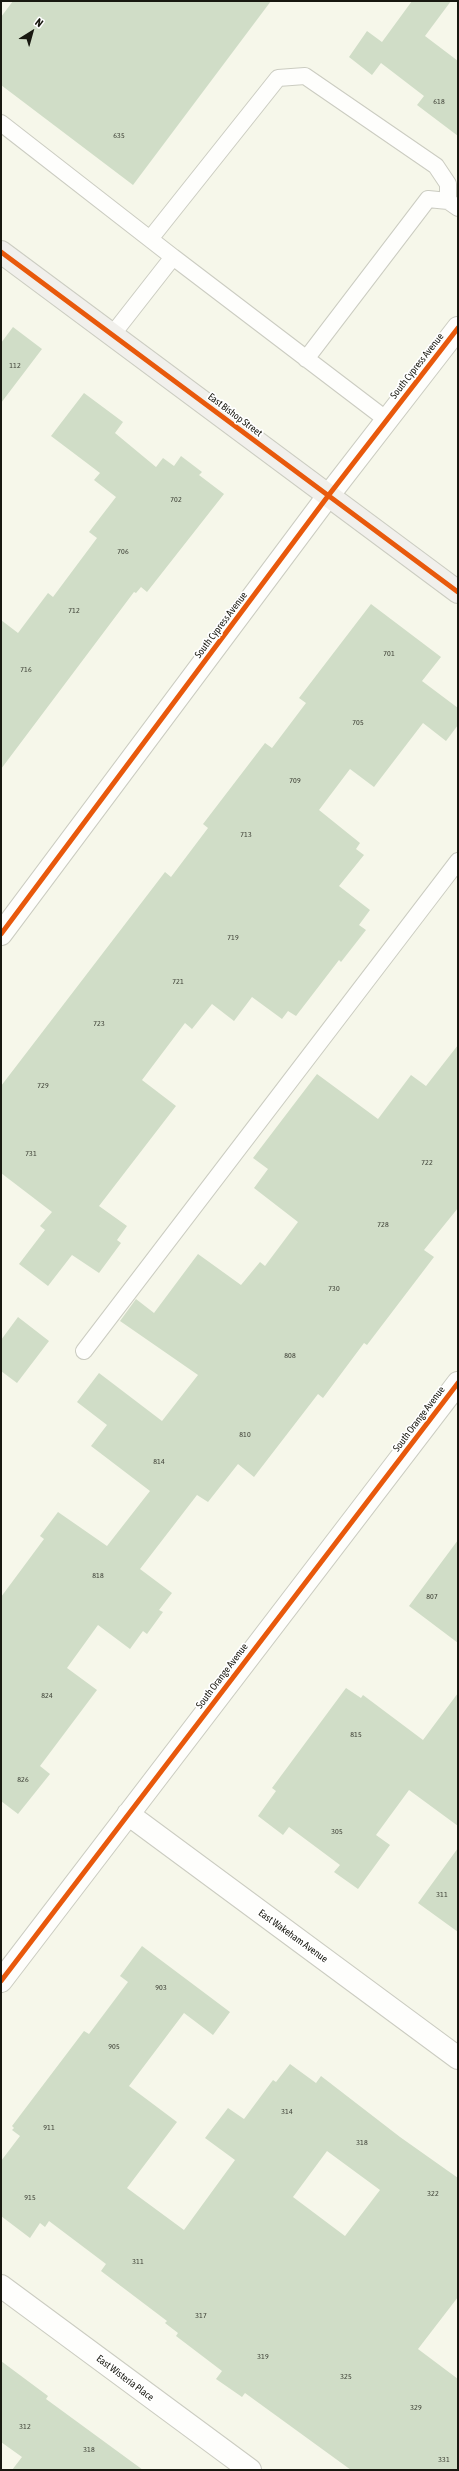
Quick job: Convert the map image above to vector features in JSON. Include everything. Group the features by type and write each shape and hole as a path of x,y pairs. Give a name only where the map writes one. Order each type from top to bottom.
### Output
{"street":[{"name":"East Bishop Street","path":"1,252 458,592"},
{"name":"South Cypress Avenue","path":"1,934 328,496 458,328"},
{"name":"South Orange Avenue","path":"1,1981 128,1814 456,1391"},
{"name":"East Wakeham Avenue","path":"128,1814 458,2058"},
{"name":"East Wisteria Place","path":"1,2286 250,2470"}],"lane":[{"path":"150,239 278,78 305,76 436,166 448,184 453,204 428,199 306,359"},
{"path":"1,123 386,420"},
{"path":"112,335 173,257"},
{"path":"84,1351 458,861"}],"building":[{"path":"13,1 271,1 133,185 1,85 1,17"},
{"path":"412,1 451,1 425,36 458,61 458,136 417,105 424,96 381,63 372,75 349,57 367,31 382,42"},
{"path":"13,327 42,349 1,403 1,343"},
{"path":"84,393 123,422 115,433 156,467 163,458 174,466 181,456 202,472 199,475 224,494 147,592 141,587 136,593 134,592 1,769 1,620 18,633 48,593 53,597 97,538 89,532 116,497 94,480 100,473 51,436"},
{"path":"371,604 441,657 422,681 458,708 458,725 446,741 423,723 374,787 350,769 319,810 360,843 356,849 364,855 339,886 370,910 359,925 366,930 341,962 339,960 296,1016 288,1011 282,1019 252,997 234,1021 212,1004 192,1029 185,1023 142,1080 176,1106 99,1206 127,1226 117,1240 121,1243 99,1273 72,1255 48,1286 19,1264 45,1230 40,1226 52,1212 1,1173 1,1086 165,872 171,877 208,828 203,824 265,743 272,748 306,703 299,698"},
{"path":"458,1045 458,1208 424,1250 434,1257 367,1345 364,1343 323,1398 318,1394 254,1477 238,1464 208,1502 197,1495 140,1569 172,1593 159,1610 163,1612 147,1634 143,1631 130,1649 98,1625 67,1668 97,1690 40,1766 50,1774 18,1814 1,1801 1,1597 44,1539 40,1536 58,1512 107,1546 150,1491 91,1446 107,1425 77,1402 99,1373 162,1421 198,1375 120,1321 136,1299 154,1313 198,1254 241,1285 260,1262 265,1266 298,1222 254,1188 268,1169 253,1158 317,1074 378,1119 411,1075 426,1086"},
{"path":"18,1317 49,1341 17,1383 1,1371 1,1340"},
{"path":"458,1540 458,1643 409,1606"},
{"path":"346,1688 361,1698 363,1695 423,1740 458,1693 458,1826 409,1790 376,1835 390,1845 358,1889 334,1872 340,1865 289,1827 283,1835 258,1816 276,1791 272,1788"},
{"path":"458,1848 458,1932 418,1903"},
{"path":"142,1946 230,2012 213,2035 184,2013 129,2086 177,2122 127,2188 184,2230 235,2160 205,2138 228,2108 244,2119 273,2080 276,2082 290,2064 316,2083 321,2076 400,2137 458,2178 458,2297 418,2349 458,2379 458,2470 351,2470 245,2393 242,2397 216,2379 222,2371 176,2336 178,2333 165,2323 167,2321 101,2271 106,2264 49,2221 45,2227 40,2223 30,2238 1,2216 1,2161 20,2136 12,2130 14,2128 12,2126 84,2031 89,2034 128,1982 120,1976","holes":["327,2151 380,2190 345,2236 293,2197"]},
{"path":"1,2361 48,2396 46,2399 143,2470 12,2470 22,2457 1,2442"}],"cycle path":[{"path":"1,252 458,592"},
{"path":"1,934 328,496 458,328"},
{"path":"1,1981 458,1383"}]}
